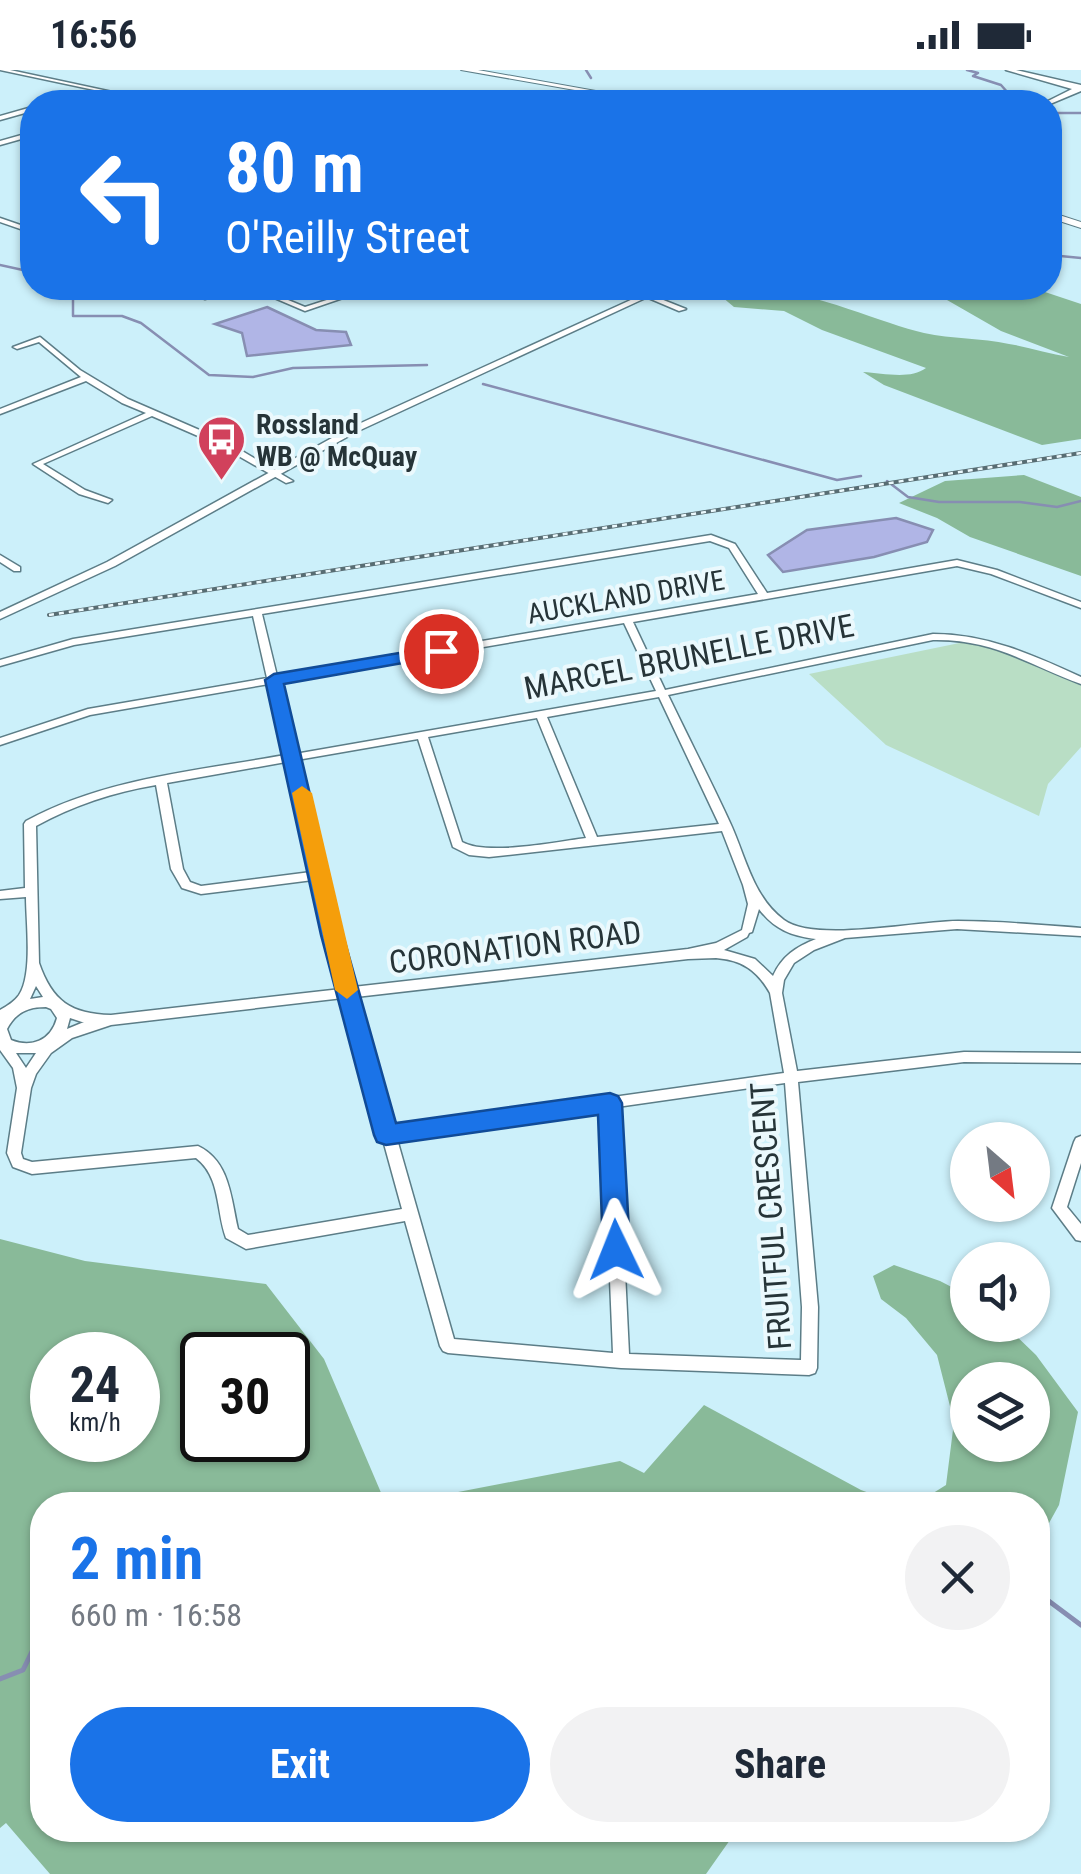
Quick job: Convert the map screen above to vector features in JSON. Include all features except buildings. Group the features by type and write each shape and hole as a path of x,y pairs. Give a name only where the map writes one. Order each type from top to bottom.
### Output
{"highway":[{"path":"464,70 582,90"},
{"path":"512,70 620,90"}],"main road":[{"path":"1009,70 1080,88"},
{"path":"0,616 111,564 270,469 625,300"}],"street":[{"path":"1,71 98,90"},
{"path":"283,300 305,309 332,300"},
{"path":"671,300 686,306"},
{"path":"17,347 40,339 86,378 289,481"},
{"path":"0,412 86,378"},
{"path":"108,500 82,492 38,464 152,413"},
{"path":"0,663 73,642 711,538 732,546 764,596"},
{"path":"0,558 17,569"},
{"name":"AUCKLAND DRIVE","path":"0,742 88,712 957,563 994,572 1081,605"},
{"name":"FRUITFUL CRESCENT","path":"258,612 348,995 448,1346 621,1361 809,1368 810,1308 791,1077 776,993 766,974 750,959"},
{"path":"627,620 726,827 749,885 754,909 741,947 750,959 777,964 820,941 846,934"},
{"name":"MARCEL BRUNELLE DRIVE","path":"18,1008 31,987 30,824 86,798 160,780 662,693 944,636 994,643 1081,681"},
{"path":"541,714 593,842"},
{"path":"422,735 453,837 462,848 479,854 726,827"},
{"path":"160,780 177,868 186,885 201,890 320,876"},
{"path":"749,885 793,938 791,958 779,973 776,993"},
{"path":"0,895 29,892"},
{"path":"746,932 764,924 798,934 957,925 1081,932"},
{"name":"CORONATION ROAD","path":"688,954 719,947 746,932"},
{"name":"CORONATION ROAD","path":"56,1006 89,1020 110,1020 688,954 721,952 750,959"},
{"name":"MARCEL BRUNELLE DRIVE","path":"32,962 42,990 56,1006"},
{"path":"0,1016 38,1002 56,1006 64,1018 34,1063 23,1094 14,1153 18,1163 32,1168 198,1152 216,1166 231,1233 246,1242 410,1214"},
{"path":"18,1008 0,1029 2,1041 18,1067 23,1094"},
{"name":"CORONATION ROAD","path":"52,1041 110,1020"},
{"path":"2,1041 21,1050 52,1041"},
{"path":"386,1135 791,1077 964,1057 1081,1058"},
{"path":"610,1103 621,1361"},
{"path":"1081,1142 1059,1208 1081,1235"}],"green space":[{"path":"1062,298 1081,304 1081,439 1042,445 884,385 863,372 904,375 926,368 822,330 784,311 734,307 726,300 821,300 924,333 998,342 1069,357 1001,331 947,300"},
{"path":"1024,475 1081,497 1081,576 970,537 899,503 945,481"},
{"path":"974,640 1081,683 1081,747 1048,784 1039,816 886,745 809,674"},
{"path":"0,1239 85,1261 266,1284 303,1332 180,1332 180,1462 310,1462 310,1341 324,1359 381,1492 30,1492 30,1842 729,1842 706,1874 50,1874 6,1823 0,1828"},
{"path":"894,1265 950,1286 950,1342 1023,1342 1041,1362 950,1362 950,1406 937,1355 906,1318 881,1299 873,1276"},
{"path":"1050,1374 1078,1412 1059,1505 1050,1521 1050,1492 935,1492 946,1485 950,1454 950,1462 1050,1462"},
{"path":"704,1405 866,1492 458,1492 620,1461 644,1473"}],"water":[{"path":"267,307 316,330 346,332 351,345 247,356 242,333 215,324"},
{"path":"896,518 933,530 927,542 874,557 783,572 768,555 807,530"}],"waterway":[{"path":"586,70 591,78"},
{"path":"967,70 1005,90"},
{"path":"1062,113 1081,113"},
{"path":"1062,256 1081,258"},
{"path":"0,265 20,269"},
{"path":"73,300 73,316 122,316 141,323 209,375 253,377 293,368 427,365"},
{"path":"483,384 837,480 861,476"},
{"path":"887,481 908,497 939,502 1020,502 1057,507 1081,501"},
{"path":"1050,1602 1081,1625"},
{"path":"0,1679 23,1670 30,1656"}],"railway":[{"path":"49,615 1081,453"}],"slow traffic":[{"path":"302,793 347,990"}],"place":[{"name":"Rossland WB @ McQuay","path":"221,482"}],"route":[{"path":"441,651 274,680 332,935 386,1135 610,1103 616,1250"}]}
